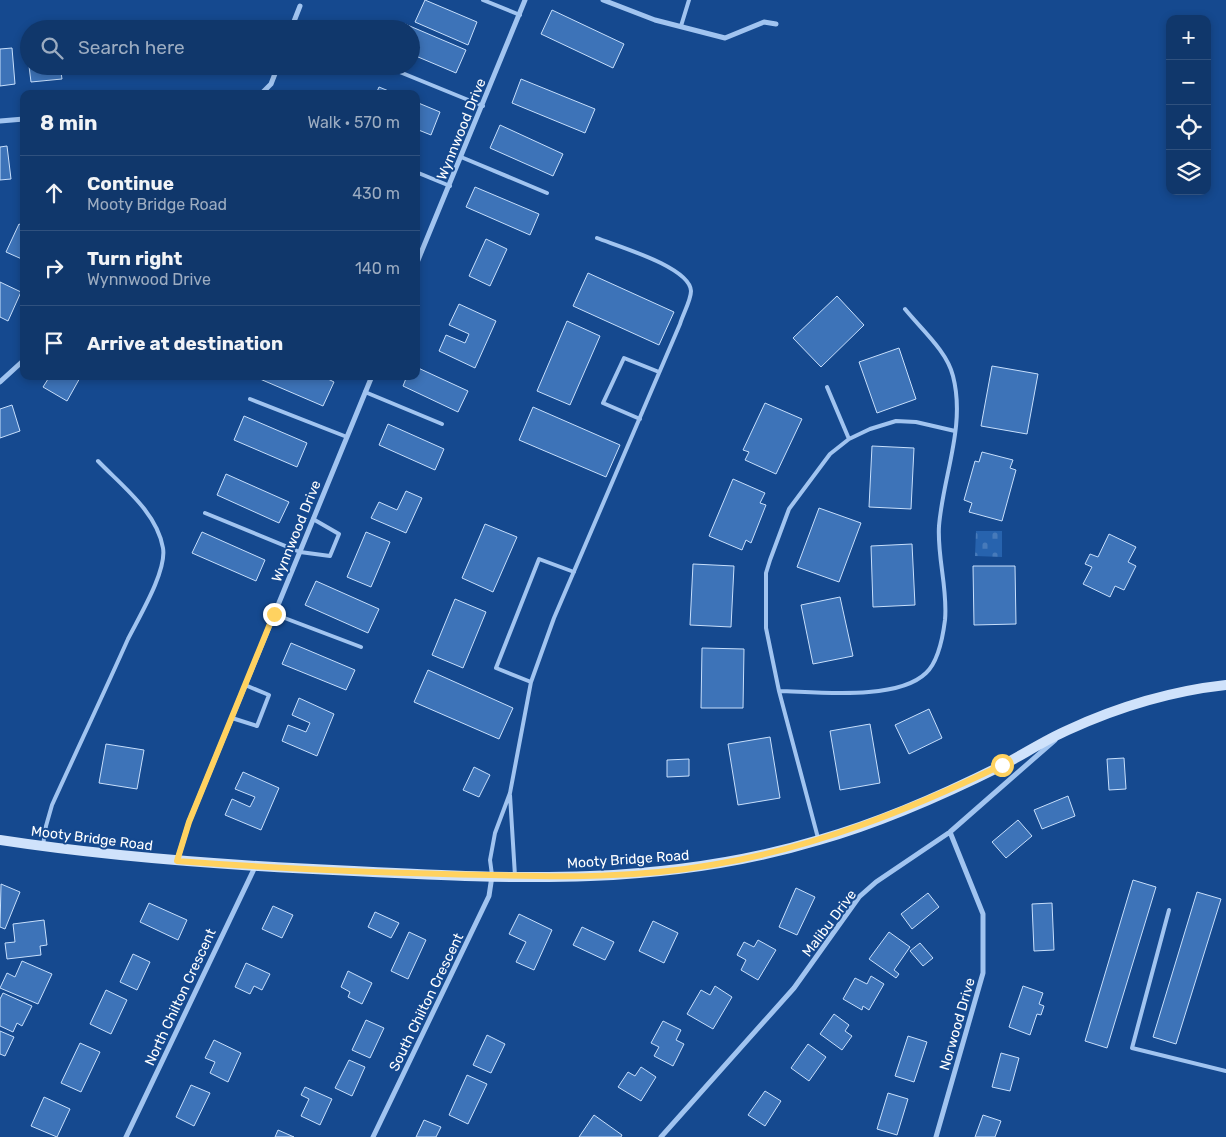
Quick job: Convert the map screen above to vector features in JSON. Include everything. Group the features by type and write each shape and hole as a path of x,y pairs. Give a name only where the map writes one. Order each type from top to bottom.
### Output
{"main road":[{"name":"Mooty Bridge Road","path":"0,840 43,848 177,861 255,867 421,875 594,877 675,871 748,858 819,840 883,818 958,786 1065,731 1107,714 1178,692 1226,685"}],"street":[{"name":"Wynnwood Drive","path":"420,256 525,0"},
{"path":"603,0 655,20 725,38 764,22 776,24"},
{"path":"295,20 300,6"},
{"path":"265,90 271,84 274,75"},
{"path":"0,121 20,119"},
{"path":"0,382 20,364"},
{"name":"Wynnwood Drive","path":"177,861 189,822 370,380"},
{"name":"Malibu Drive","path":"661,1137 794,988 859,897 876,882 950,832 1065,731"},
{"name":"Norwood Drive","path":"936,1137 983,973 983,914 950,832"},
{"name":"North Chilton Crescent","path":"126,1137 255,867"},
{"name":"South Chilton Crescent","path":"373,1137 489,896 492,875"}],"lane":[{"path":"483,0 520,15"},
{"path":"681,26 689,0"},
{"path":"407,75 483,106"},
{"path":"461,158 547,193"},
{"path":"420,174 450,186"},
{"path":"492,875 490,860 495,833 510,793 531,682 574,572 660,372 691,292 689,283 675,269 597,238"},
{"path":"779,691 872,693 909,682 927,673 939,650 945,619 939,526 955,432 957,391 953,374 946,358 905,309"},
{"path":"640,419 603,404 624,358 660,372"},
{"path":"826,387 850,439"},
{"path":"365,392 442,424"},
{"path":"250,399 347,437"},
{"path":"819,840 779,691 766,628 766,573 789,509 830,454 850,439 870,429 896,421 916,422 955,432"},
{"path":"43,848 46,826 52,805 110,681 163,557 161,541 143,508 98,461"},
{"path":"205,513 300,552 330,556 338,534 313,519"},
{"path":"531,682 496,668 539,559 574,572"},
{"path":"274,614 361,648"},
{"path":"232,718 258,726 270,695 245,685"},
{"path":"510,793 515,877"},
{"path":"1169,910 1132,1048 1226,1071"}],"green space":[{"path":"976,531 1002,531 1002,557 975,556"}],"building":[{"path":"425,0 477,22 468,45 420,24 420,20 416,20"},
{"path":"552,10 624,44 613,68 541,34"},
{"path":"420,30 466,50 456,73 420,58"},
{"path":"12,48 15,84 0,86 0,49"},
{"path":"30,75 61,75 62,79 31,82"},
{"path":"521,79 595,109 585,133 512,103"},
{"path":"420,104 440,112 431,135 420,131"},
{"path":"500,125 563,154 553,176 490,148"},
{"path":"7,146 11,179 0,180 0,147"},
{"path":"475,187 539,214 530,235 466,207"},
{"path":"19,224 20,224 20,258 6,252"},
{"path":"486,239 507,249 490,286 469,276"},
{"path":"588,273 674,312 659,345 573,306"},
{"path":"0,282 20,292 20,294 8,321 0,317"},
{"path":"837,296 864,325 821,367 793,338"},
{"path":"459,304 496,321 475,368 439,351 446,335 465,343 469,334 449,325"},
{"path":"567,321 600,336 570,405 537,391"},
{"path":"899,348 916,399 877,413 859,362"},
{"path":"992,366 1038,374 1027,434 981,426"},
{"path":"420,369 468,391 458,412 403,386 405,380 420,380"},
{"path":"47,380 79,380 67,401 43,387"},
{"path":"262,380 330,380 334,382 323,406"},
{"path":"765,403 802,419 776,474 745,460 749,452 743,450"},
{"path":"12,405 20,431 0,438 0,409"},
{"path":"533,407 620,445 606,477 519,440"},
{"path":"244,416 307,443 297,467 234,440"},
{"path":"388,424 444,449 435,470 379,445"},
{"path":"872,446 914,448 911,509 869,507"},
{"path":"982,452 1013,460 1010,468 1016,470 1002,521 969,512 972,503 964,500 975,461 979,462"},
{"path":"226,474 289,502 279,523 217,495"},
{"path":"733,479 765,493 760,503 766,505 751,543 746,540 742,550 709,536"},
{"path":"406,491 422,498 406,533 371,518 379,502 397,510"},
{"path":"819,508 861,523 839,582 797,567"},
{"path":"485,524 517,537 493,592 462,578"},
{"path":"202,532 265,560 256,581 192,553"},
{"path":"366,532 390,542 371,587 347,577"},
{"path":"1109,534 1136,547 1128,562 1136,566 1124,590 1115,586 1110,597 1083,584 1092,567 1085,564 1090,554 1098,557"},
{"path":"912,544 915,605 873,607 871,546"},
{"path":"693,564 734,566 731,627 690,625"},
{"path":"973,566 1015,566 1016,624 974,625"},
{"path":"316,581 379,609 368,633 305,605"},
{"path":"840,597 853,656 813,664 801,605"},
{"path":"455,599 486,612 463,668 432,655"},
{"path":"291,643 355,670 346,690 282,664"},
{"path":"702,648 744,649 743,708 701,708"},
{"path":"428,670 513,708 499,739 414,702"},
{"path":"299,698 334,714 317,756 282,741 288,725 306,732 310,723 292,715"},
{"path":"929,709 942,738 909,754 895,725"},
{"path":"870,724 880,783 840,790 830,731"},
{"path":"770,737 780,798 738,805 728,744"},
{"path":"106,744 144,750 137,789 99,783"},
{"path":"1124,758 1126,789 1109,790 1107,759"},
{"path":"689,759 689,776 667,777 667,760"},
{"path":"474,767 490,775 479,797 463,790"},
{"path":"243,772 279,788 261,830 225,815 232,799 250,807 255,797 235,789"},
{"path":"1068,796 1075,816 1042,829 1034,810"},
{"path":"1018,820 1032,836 1006,858 992,842"},
{"path":"1133,880 1156,887 1107,1048 1085,1041"},
{"path":"1,884 20,892 5,929 0,927"},
{"path":"796,888 815,897 797,935 779,927"},
{"path":"1197,892 1221,899 1176,1044 1153,1037"},
{"path":"928,893 939,907 912,929 901,914"},
{"path":"149,903 187,920 178,940 140,922"},
{"path":"1052,903 1054,950 1034,951 1032,904"},
{"path":"273,906 293,915 282,938 262,929"},
{"path":"375,912 399,923 391,938 368,927"},
{"path":"519,914 552,930 534,970 516,962 526,942 509,934"},
{"path":"44,920 47,945 40,946 41,955 7,959 5,943 15,942 13,924"},
{"path":"653,921 678,933 664,963 639,951"},
{"path":"582,927 614,942 605,960 573,945"},
{"path":"409,932 426,940 408,979 391,971"},
{"path":"889,932 910,947 894,970 899,974 896,978 869,959"},
{"path":"758,940 776,950 758,980 741,970 746,960 737,955 744,942 754,947"},
{"path":"920,943 933,958 923,966 910,951"},
{"path":"133,954 150,962 137,990 120,982"},
{"path":"22,961 52,974 38,1004 0,988 7,973 15,977"},
{"path":"246,963 270,974 262,990 254,986 250,994 235,987"},
{"path":"348,971 372,983 362,1004 348,997 350,992 341,987"},
{"path":"871,976 884,984 869,1010 863,1006 862,1010 843,999 855,978 867,984"},
{"path":"715,986 732,997 713,1029 687,1014 701,990 710,995"},
{"path":"1023,986 1043,993 1039,1004 1044,1006 1041,1015 1037,1014 1030,1035 1009,1027"},
{"path":"106,990 127,1000 111,1034 90,1024"},
{"path":"3,993 32,1006 22,1026 17,1023 13,1032 0,1026 0,999"},
{"path":"834,1014 849,1025 845,1031 852,1036 842,1050 820,1034"},
{"path":"366,1020 384,1028 370,1058 352,1050"},
{"path":"663,1021 681,1030 676,1040 684,1044 673,1066 654,1056 659,1047 651,1043"},
{"path":"0,1031 14,1037 5,1056 0,1054"},
{"path":"487,1035 505,1044 491,1073 473,1065"},
{"path":"908,1036 927,1042 914,1082 895,1076"},
{"path":"214,1040 241,1053 228,1082 210,1073 215,1062 205,1058"},
{"path":"80,1043 100,1052 81,1092 61,1083"},
{"path":"808,1044 826,1057 809,1081 791,1068"},
{"path":"1001,1053 1019,1058 1010,1091 992,1087"},
{"path":"349,1060 365,1067 352,1096 335,1088"},
{"path":"641,1067 656,1077 641,1101 618,1087 628,1072 635,1076"},
{"path":"467,1075 487,1084 468,1124 449,1115"},
{"path":"191,1085 210,1093 194,1126 176,1117"},
{"path":"305,1087 332,1099 320,1125 301,1116 309,1099 301,1095"},
{"path":"765,1091 781,1101 765,1126 748,1115"},
{"path":"888,1093 908,1099 897,1135 877,1129"},
{"path":"44,1097 70,1109 57,1137 31,1126"},
{"path":"594,1115 622,1135 621,1137 579,1137"},
{"path":"983,1115 1001,1121 995,1137 975,1137"},
{"path":"424,1120 441,1127 436,1137 416,1137"},
{"path":"278,1130 294,1137 275,1137"}],"route":[{"path":"274,614 189,822 177,861 255,867 421,875 492,875 545,878 604,877 675,871 783,850 849,831 958,786 1002,765"}]}
